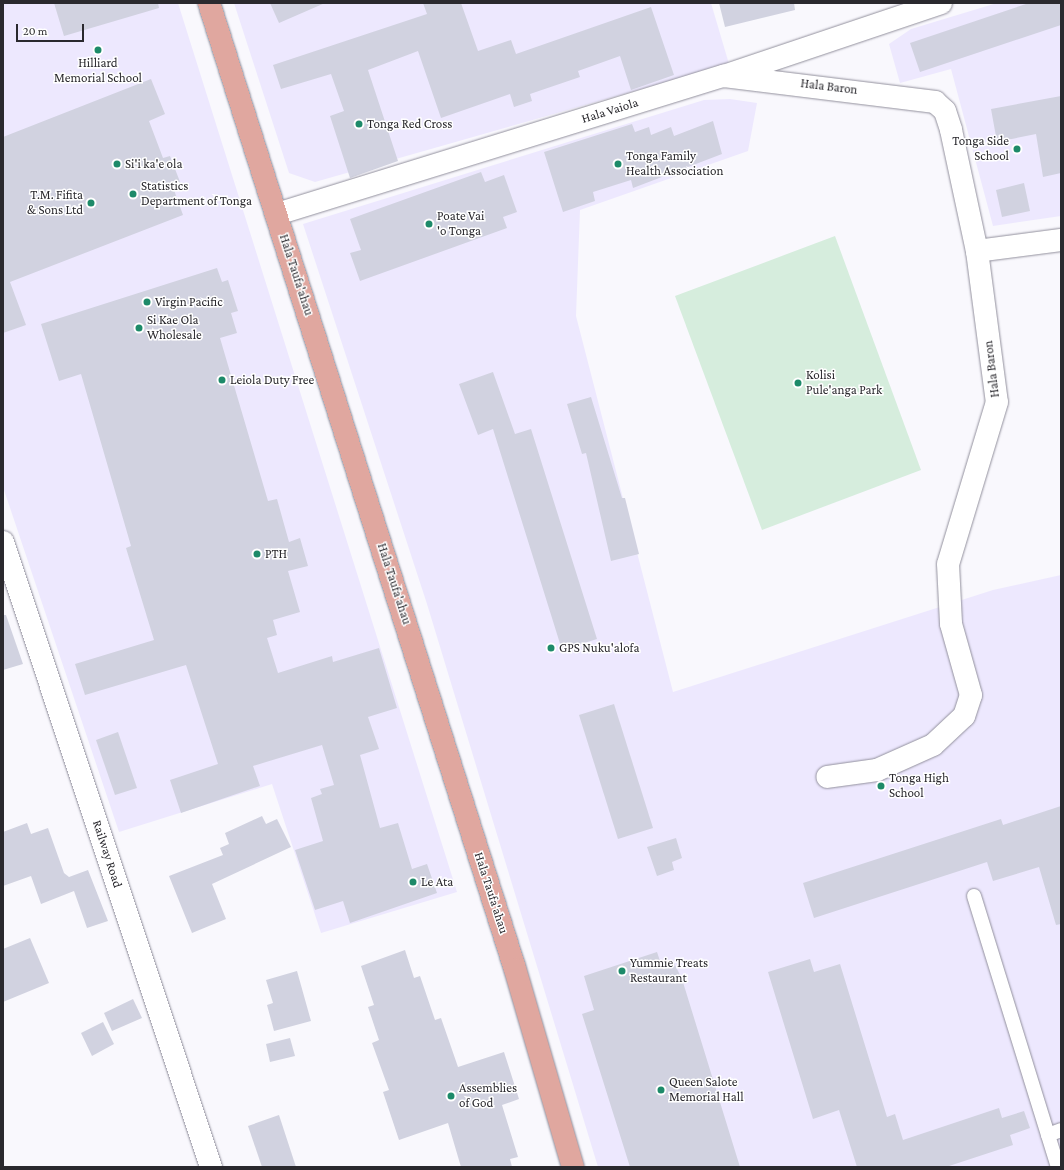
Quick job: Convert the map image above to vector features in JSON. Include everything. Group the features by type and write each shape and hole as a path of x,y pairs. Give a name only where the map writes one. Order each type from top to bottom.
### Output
{"main road":[{"name":"Hala Taufa'ahau","path":"209,3 516,969 573,1167"}],"street":[{"name":"Hala Vaiola","path":"277,214 724,76 941,3"},
{"name":"Hala Baron","path":"724,76 935,102 945,111 951,130 977,251 997,402 948,564 951,624 971,695 964,716 933,745 878,770 827,777"},
{"path":"977,251 1061,240"},
{"name":"Railway Road","path":"3,542 210,1167"}],"lane":[{"path":"974,896 1054,1133 1058,1167"}],"shaded area":[{"path":"3,3 178,3 457,892 321,933 272,784 119,832 3,487"},
{"path":"234,3 711,3 729,64 315,182 289,173"},
{"name":"Tonga Side School","path":"997,3 1061,3 1061,216 993,226 951,69 900,83 889,44 911,29"},
{"path":"730,99 757,103 748,151 580,210 576,316 673,692 993,590 1061,575 1061,1167 598,1167 427,604 303,224 704,100"}],"green space":[{"name":"Kolisi Pule'anga Park","path":"835,236 921,470 762,530 675,296"}],"building":[{"path":"54,3 158,3 159,8 64,36"},
{"path":"270,3 325,3 279,23"},
{"path":"423,3 461,3 478,51 511,40 516,54 651,7 674,75 631,90 620,56 578,71 580,77 530,94 532,101 514,107 510,94 441,118 418,51 368,70 398,161 350,178 330,116 344,111 331,74 281,89 273,65 427,14"},
{"path":"719,3 794,3 795,10 725,27"},
{"path":"1029,3 1061,3 1061,25 920,72 910,43"},
{"name":"T.M. Fifita & Sons Ltd","path":"151,79 165,114 149,121 163,158 170,156 182,187 174,190 183,215 10,282 26,325 3,333 3,137"},
{"path":"1061,96 1061,173 1043,177 1036,134 997,142 991,109"},
{"path":"713,121 722,154 633,188 631,180 593,192 595,201 563,212 544,152 632,124 635,132 649,127 651,135 671,127 674,136"},
{"name":"Poate Vai 'o Tonga","path":"481,172 485,182 504,175 517,212 503,217 507,228 360,281 350,253 361,250 350,219"},
{"path":"1024,183 1030,211 1002,217 996,190"},
{"path":"217,268 222,282 228,280 238,311 231,313 237,333 220,338 268,501 277,499 289,542 300,538 308,566 288,571 300,612 273,620 277,635 267,638 278,673 332,656 333,662 379,648 397,708 368,717 379,749 360,755 380,828 398,823 412,869 427,864 437,893 350,923 343,901 315,910 295,850 323,841 311,798 322,794 320,789 334,785 322,745 253,766 260,786 181,813 170,780 218,764 186,665 85,695 75,664 154,640 126,548 131,546 81,374 59,381 41,324"},
{"path":"493,372 515,434 531,429 597,639 562,650 493,429 478,435 459,384"},
{"path":"591,397 622,498 625,498 639,554 611,561 586,453 582,454 567,404"},
{"path":"3,615 6,615 23,664 3,670"},
{"path":"614,704 653,828 618,839 579,715"},
{"path":"118,732 137,788 115,795 96,740"},
{"path":"1061,806 1061,924 1056,925 1039,867 993,881 987,862 814,918 803,883 1001,819 1003,825"},
{"path":"262,816 266,824 277,819 291,847 212,884 226,919 192,933 169,876 223,855 220,848 229,844 225,833"},
{"path":"27,823 31,834 48,828 64,873 69,877 88,870 108,921 87,928 74,891 41,904 31,876 3,886 3,832"},
{"path":"676,838 682,858 672,862 674,870 657,876 647,847"},
{"path":"30,938 49,983 3,1002 3,949"},
{"path":"405,950 414,978 420,976 435,1020 441,1018 458,1067 504,1052 519,1099 502,1105 518,1157 510,1159 512,1167 461,1167 448,1123 399,1140 383,1092 389,1090 372,1043 379,1040 368,1007 374,1005 361,966"},
{"name":"Queen Salote Memorial Hall","path":"657,952 662,967 674,963 682,979 740,1167 630,1167 582,1014 594,1010 584,976"},
{"path":"810,959 814,972 840,964 887,1117 895,1114 903,1140 999,1108 1002,1118 1024,1111 1030,1128 1010,1135 1013,1145 946,1167 857,1167 839,1110 813,1119 768,972"},
{"path":"297,971 311,1021 274,1031 267,1005 273,1003 266,980"},
{"path":"133,999 142,1018 112,1031 104,1013"},
{"path":"103,1022 114,1044 92,1056 81,1033"},
{"path":"290,1038 295,1056 270,1062 266,1044"},
{"path":"279,1115 296,1167 262,1167 248,1126"}],"place":[{"name":"Hilliard Memorial School","path":"98,50"},
{"name":"Tonga Red Cross","path":"359,124"},
{"name":"Tonga Side School","path":"1017,149"},
{"name":"Si'i ka'e ola","path":"117,164"},
{"name":"Tonga Family Health Association","path":"618,164"},
{"name":"Statistics Department of Tonga","path":"133,194"},
{"name":"T.M. Fifita & Sons Ltd","path":"91,203"},
{"name":"Poate Vai 'o Tonga","path":"429,224"},
{"name":"Virgin Pacific","path":"147,302"},
{"name":"Si Kae Ola Wholesale","path":"139,328"},
{"name":"Leiola Duty Free","path":"222,380"},
{"name":"Kolisi Pule'anga Park","path":"798,383"},
{"name":"PTH","path":"257,554"},
{"name":"GPS Nuku'alofa","path":"551,648"},
{"name":"Tonga High School","path":"881,786"},
{"name":"Le Ata","path":"413,882"},
{"name":"Yummie Treats Restaurant","path":"622,971"},
{"name":"Queen Salote Memorial Hall","path":"661,1090"},
{"name":"Assemblies of God","path":"451,1096"}]}
